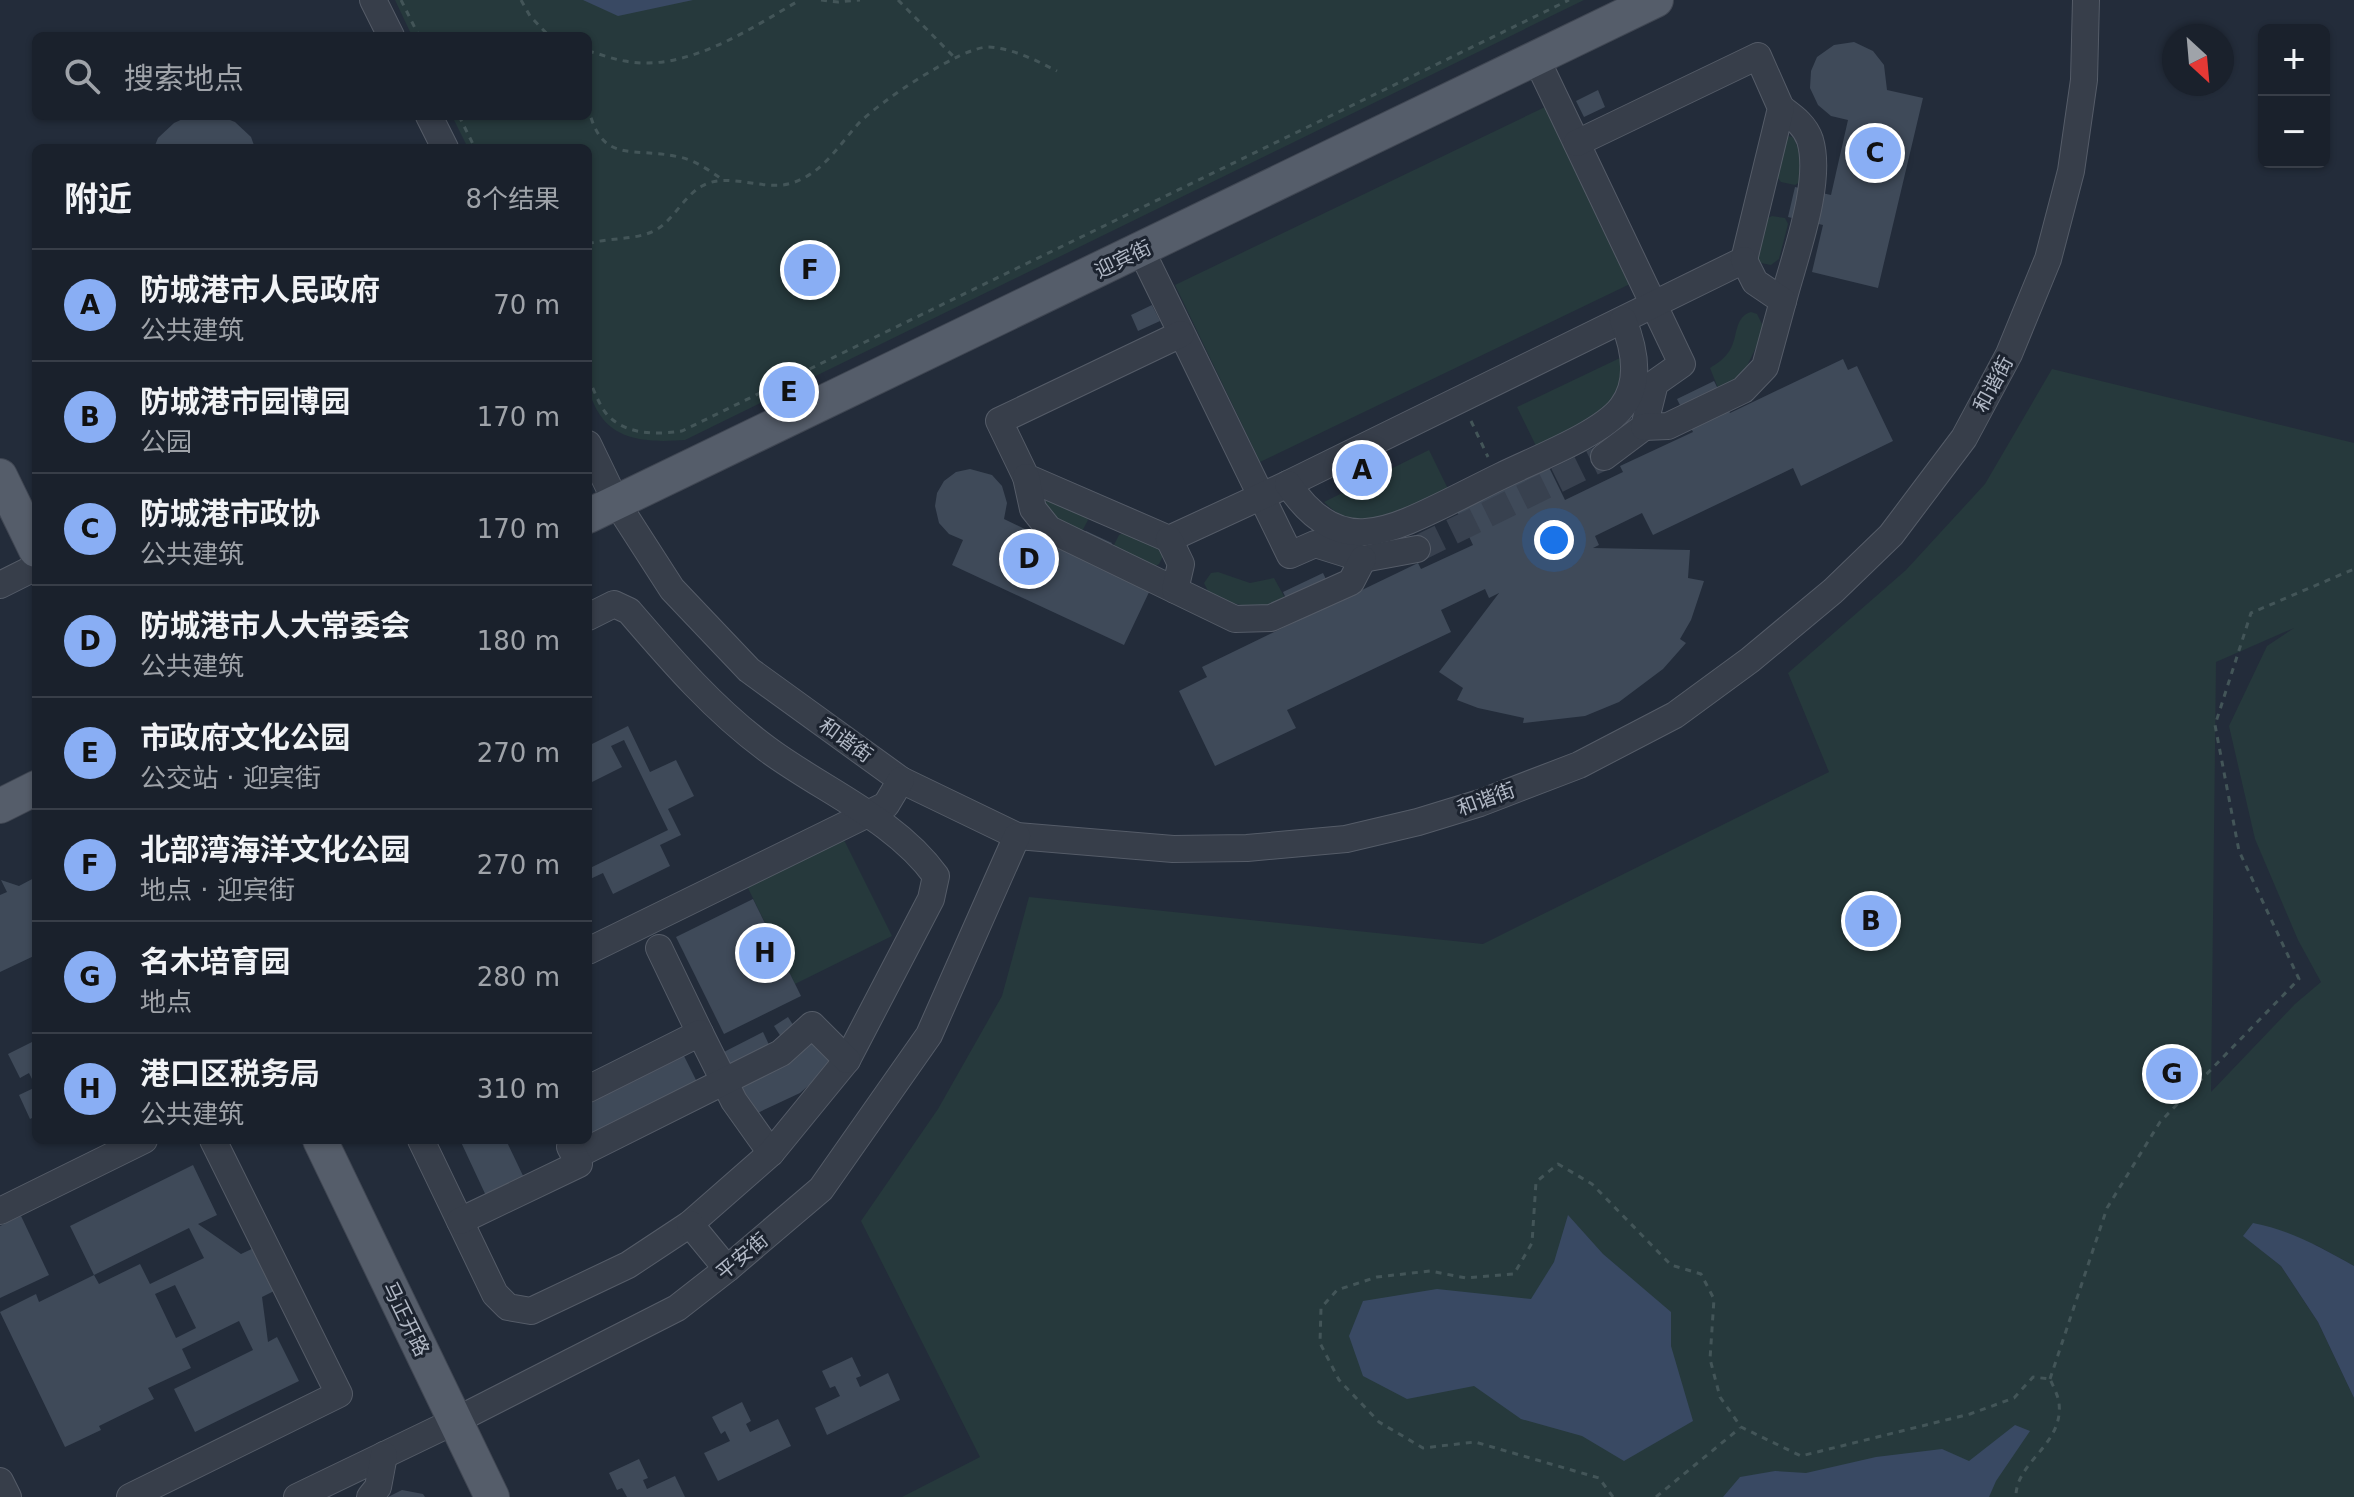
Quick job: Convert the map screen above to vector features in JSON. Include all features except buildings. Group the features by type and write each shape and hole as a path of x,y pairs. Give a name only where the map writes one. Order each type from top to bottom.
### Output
{"main road":[{"name":"迎宾街","path":"602,509 1656,0"},
{"path":"0,476 32,542"},
{"path":"0,806 32,790"},
{"name":"马正开路","path":"322,1144 492,1497"}],"street":[{"path":"373,0 389,32"},
{"name":"和谐街","path":"592,463 602,509 749,670 901,780 1017,836 1173,849 1247,848 1346,839 1480,803 1579,765 1675,715 1750,660 1833,591 1891,535 1964,438 2009,354 2048,259 2071,171 2084,80 2086,0"},
{"path":"1577,143 1758,56 1781,108 1799,121 1810,140 1814,179 1765,367 1743,390 1668,426 1644,427 1604,457"},
{"path":"1536,58 1682,364 1655,383 1644,427"},
{"path":"1781,108 1744,260 1755,282 1783,301"},
{"path":"431,120 443,144"},
{"path":"1141,250 1290,555 1315,544 1363,559 1417,549"},
{"path":"1169,539 1261,496 1295,494 1460,400 1627,330 1653,305 1744,260"},
{"path":"1295,494 1330,526 1365,532 1405,522 1498,477 1591,431 1622,408 1633,387 1634,365 1627,330"},
{"path":"1181,334 999,421 1026,477 1033,509 1049,529 1235,619 1271,618 1351,582 1363,559"},
{"path":"1026,477 1169,539 1181,564 1175,590"},
{"path":"0,585 32,569"},
{"path":"423,1144 495,1294 508,1307 531,1311 628,1265 690,1224 771,1153 847,1060 931,899 936,876 920,854 868,815 767,749 701,694 629,611 614,604 592,615"},
{"path":"592,949 868,815 886,805 901,780"},
{"name":"平安街","path":"297,1497 677,1308 821,1189 929,1035 1017,836"},
{"path":"659,948 734,1101 771,1153"},
{"path":"592,1139 724,1082 781,1053 812,1025 847,1060"},
{"path":"592,1087 700,1033"},
{"path":"0,1211 136,1144"},
{"path":"130,1497 339,1394 215,1144"},
{"path":"460,1221 579,1164 571,1148"},
{"path":"690,1224 727,1269"},
{"path":"370,1497 378,1487 384,1455"},
{"path":"0,1481 8,1497"}],"path":[{"path":"401,0 417,32"},
{"path":"521,0 530,16 545,32"},
{"path":"592,52 627,62 654,62 701,52 724,44 800,0"},
{"path":"821,0 860,0"},
{"path":"898,0 954,57"},
{"path":"592,385 605,413 628,428 655,435 682,431 1569,0"},
{"path":"592,243 608,237 637,237 662,226 702,185 724,181 757,185 791,184 821,168 862,120 954,57 986,47 1021,54 1057,71"},
{"path":"592,116 601,140 615,149 682,157 724,181"},
{"path":"461,120 473,144"},
{"path":"1460,400 1498,477"},
{"path":"2016,1497 2016,1488 2056,1432 2059,1403 2050,1379 2107,1208 2160,1122 2299,979 2239,851 2215,725 2251,613 2354,569"},
{"path":"1613,1497 1599,1478 1475,1442 1423,1448 1379,1422 1339,1380 1320,1343 1321,1308 1337,1290 1377,1277 1430,1271 1466,1278 1514,1274 1532,1243 1536,1182 1558,1164 1592,1184 1671,1265 1701,1274 1714,1299 1710,1359 1720,1397 1741,1427 1801,1456 1970,1414 2014,1398 2033,1377 2050,1379"},
{"path":"1656,1497 1741,1427"}],"shaded area":[{"path":"395,0 1584,0 685,440 662,441 638,439 617,431 600,415 592,399 592,144 466,144 454,120 592,120 592,32 410,32"},
{"path":"1545,107 1630,284 1260,462 1175,285"},
{"path":"1788,136 1793,137 1802,156 1800,182 1795,185 1781,182 1776,176"},
{"path":"1772,216 1785,218 1788,224 1779,259 1771,265 1761,263 1755,253 1764,220"},
{"path":"1751,312 1757,314 1763,326 1759,341 1747,366 1736,379 1718,388 1710,368 1728,353 1739,323"},
{"path":"1622,357 1623,383 1609,409 1537,448 1517,407"},
{"path":"2052,369 2354,443 2354,1266 2316,1245 2244,1236 2281,1266 2318,1322 2354,1398 2354,1497 902,1497 980,1457 861,1221 938,1109 1002,996 1029,897 1483,944 1829,772 1788,673 1906,570 1985,484","holes":["2294,628 2267,646 2229,726 2255,839 2298,940 2321,982 2295,1004 2211,1092 2216,662"]},
{"path":"1429,450 1449,491 1418,507 1386,519 1370,521 1339,514 1324,502"},
{"path":"1047,498 1086,513 1088,520 1081,533 1054,521 1045,502"},
{"path":"1129,530 1159,544 1164,554 1159,564 1154,567 1116,552 1114,545 1119,535"},
{"path":"1218,572 1250,583 1274,578 1285,598 1268,606 1250,607 1223,601 1210,595 1204,583 1211,573"},
{"path":"843,838 892,936 795,984 747,886"}],"water":[{"path":"583,0 693,0 618,16"},
{"path":"1568,1215 1603,1254 1671,1312 1671,1346 1693,1421 1624,1461 1582,1436 1521,1419 1474,1386 1407,1399 1363,1376 1349,1336 1363,1301 1437,1289 1531,1299 1554,1262"},
{"path":"2253,1223 2293,1235 2354,1266 2354,1398 2318,1322 2281,1266 2243,1236"},
{"path":"2015,1425 2030,1431 1996,1481 1989,1497 1723,1497 1740,1477 1775,1471 1806,1473 1876,1457 1942,1449 1969,1461"}],"tunnel":[{"path":"1417,549 1604,457"}],"place":[{"name":"防城港市政协","path":"1875,153"},
{"name":"北部湾海洋文化公园","path":"810,270"},
{"name":"市政府文化公园","path":"789,392"},
{"name":"防城港市人民政府","path":"1362,470"},
{"name":"防城港市人大常委会","path":"1029,559"},
{"name":"防城港市园博园","path":"1871,921"},
{"name":"港口区税务局","path":"765,953"},
{"name":"名木培育园","path":"2172,1074"}]}
